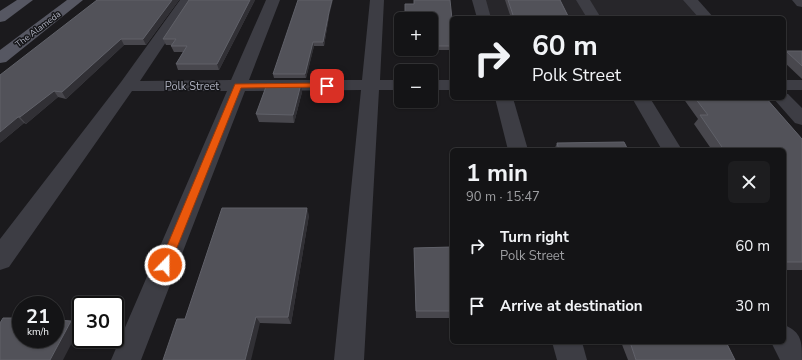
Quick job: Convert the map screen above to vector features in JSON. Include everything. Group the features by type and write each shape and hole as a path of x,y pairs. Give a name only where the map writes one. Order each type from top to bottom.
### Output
{"main road":[{"path":"0,18 26,0"},
{"name":"The Alameda","path":"0,58 76,0"}],"street":[{"path":"0,259 127,86 187,0"},
{"path":"126,360 273,0"},
{"path":"349,360 377,0"},
{"path":"479,0 483,16"},
{"path":"583,0 593,16"},
{"path":"690,0 705,16"},
{"path":"799,0 802,3"},
{"name":"Polk Street","path":"127,86 394,85"},
{"path":"438,85 450,85"},
{"path":"786,85 802,85"},
{"path":"505,100 517,148"},
{"path":"642,100 671,148"},
{"path":"784,100 802,119"},
{"path":"786,342 796,360"},
{"path":"568,344 572,360"}],"shaded area":[{"path":"479,0 689,0 704,16 483,16"}],"building":[{"path":"97,0 172,0 143,39 121,39 62,92 54,91 0,132 0,75"},
{"path":"189,0 250,0 217,64 176,64 187,46 171,46 176,39 163,39"},
{"path":"298,0 332,0 323,42 313,42 305,74 273,74"},
{"path":"414,0 450,0 452,16 450,16 450,46 438,46 438,12 405,12 405,4 414,4"},
{"path":"508,0 560,0 568,16 513,16"},
{"path":"786,51 802,51 802,66"},
{"path":"267,84 301,84 293,115 256,114"},
{"path":"697,100 768,100 802,139 802,262 786,262 786,148 723,148 700,115 708,115"},
{"path":"624,142 627,148 558,148 557,143"},
{"path":"222,208 307,208 288,317 256,317 245,360 163,360 177,319 185,319"},
{"path":"450,247 450,311 416,311 414,248"},
{"path":"3,318 12,318 12,348 56,348 50,360 0,360 0,323"},
{"path":"64,321 71,321 64,334"},
{"path":"631,344 727,344 735,360 636,360"}],"route":[{"path":"165,265 238,86 327,86"}]}
